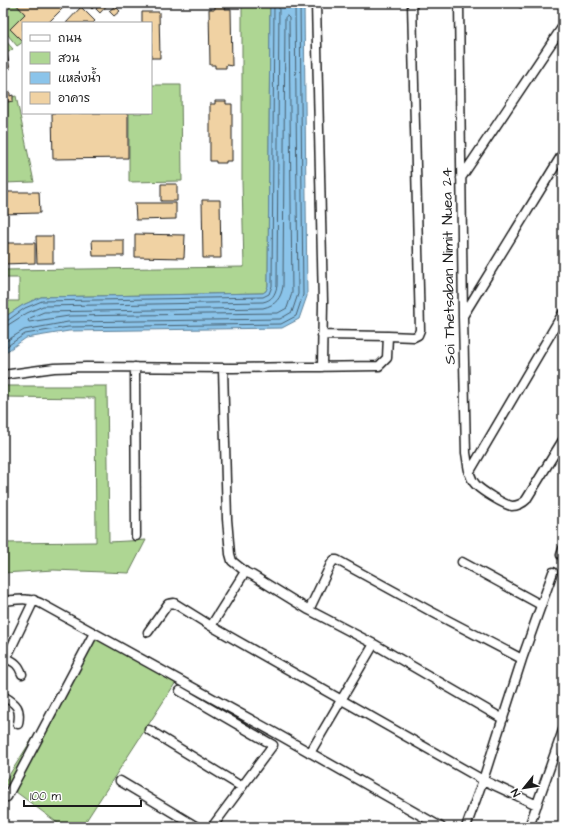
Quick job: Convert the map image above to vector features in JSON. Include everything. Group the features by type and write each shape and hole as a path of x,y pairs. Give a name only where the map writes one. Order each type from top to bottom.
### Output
{"street":[{"path":"316,3 323,296 322,367"},
{"path":"322,335 414,337 418,335 420,330 412,3"},
{"name":"Soi Thetsaban Nimit Nuea 24","path":"459,3 462,317 466,453 469,473 476,485 499,501 512,506 522,503 526,500 563,440"},
{"path":"522,3 540,3"},
{"path":"461,178 563,26"},
{"path":"462,317 562,156"},
{"path":"469,473 563,313"},
{"path":"3,375 54,368 379,366 387,358 388,336"},
{"path":"135,367 136,536"},
{"path":"223,368 227,519 230,554 232,560 247,573 309,610 374,644 503,718"},
{"path":"563,549 560,555 563,557"},
{"path":"309,610 331,564 334,560 337,560 522,659"},
{"path":"462,562 541,605"},
{"path":"466,827 483,780 522,659 553,572"},
{"path":"211,626 243,575 247,573"},
{"path":"3,601 27,599 34,600 441,827"},
{"path":"22,674 20,667 16,663 5,661 34,600"},
{"path":"148,632 168,604 171,603 483,780 537,805"},
{"path":"7,797 94,633"},
{"path":"310,753 374,644"},
{"path":"180,691 273,745 212,827"},
{"path":"3,696 17,706 20,716 18,724"},
{"path":"149,730 242,787"},
{"path":"529,827 563,730"},
{"path":"120,781 198,827"}],"green space":[{"path":"3,3 15,3 25,14 10,29 22,43 17,46 3,29"},
{"path":"242,3 270,3 268,286 266,291 263,293 41,297 23,305 3,318 3,301 19,301 19,278 3,278 3,270 244,267 242,181"},
{"path":"3,38 13,49 7,53 3,53"},
{"path":"152,85 181,85 182,181 129,182 129,114 152,114"},
{"path":"16,96 34,182 3,183 3,164 5,160 5,99"},
{"path":"3,386 107,386 109,542 146,540 129,573 54,570 3,573 3,543 96,542 95,398 3,397"},
{"path":"96,639 176,682 82,827 63,827 4,783"}],"water":[{"path":"270,3 304,3 307,296 299,319 282,328 69,331 26,338 3,354 3,318 23,305 41,297 263,293 266,291 268,286"}],"building":[{"path":"15,3 68,3 49,22 22,22 22,41 10,29 25,14"},
{"path":"87,3 98,3 92,9"},
{"path":"101,3 109,3 100,13 96,9"},
{"path":"115,6 120,11 114,16 109,11"},
{"path":"215,6 226,6 225,9 231,9 232,66 226,65 226,68 215,68 215,65 210,65 209,9 215,9"},
{"path":"81,7 95,21 94,22 67,22"},
{"path":"142,12 159,12 160,58 152,58 152,22 142,22"},
{"path":"3,53 7,53 10,69 3,69"},
{"path":"10,92 10,96 13,95 13,101 8,102 7,97 3,98 3,93"},
{"path":"3,99 5,99 5,170 3,170"},
{"path":"215,101 226,101 226,104 232,104 232,161 226,161 226,163 216,163 216,161 210,161 210,104 215,104"},
{"path":"52,114 128,114 128,158 53,159"},
{"path":"161,184 177,184 177,201 161,201"},
{"path":"3,192 39,192 40,213 3,214"},
{"path":"202,200 220,200 221,258 203,258"},
{"path":"135,203 176,203 176,219 136,220"},
{"path":"135,234 185,235 184,258 135,257"},
{"path":"36,236 53,236 53,263 37,263"},
{"path":"92,240 124,240 124,256 93,256"},
{"path":"3,243 35,243 35,263 3,264"}]}
